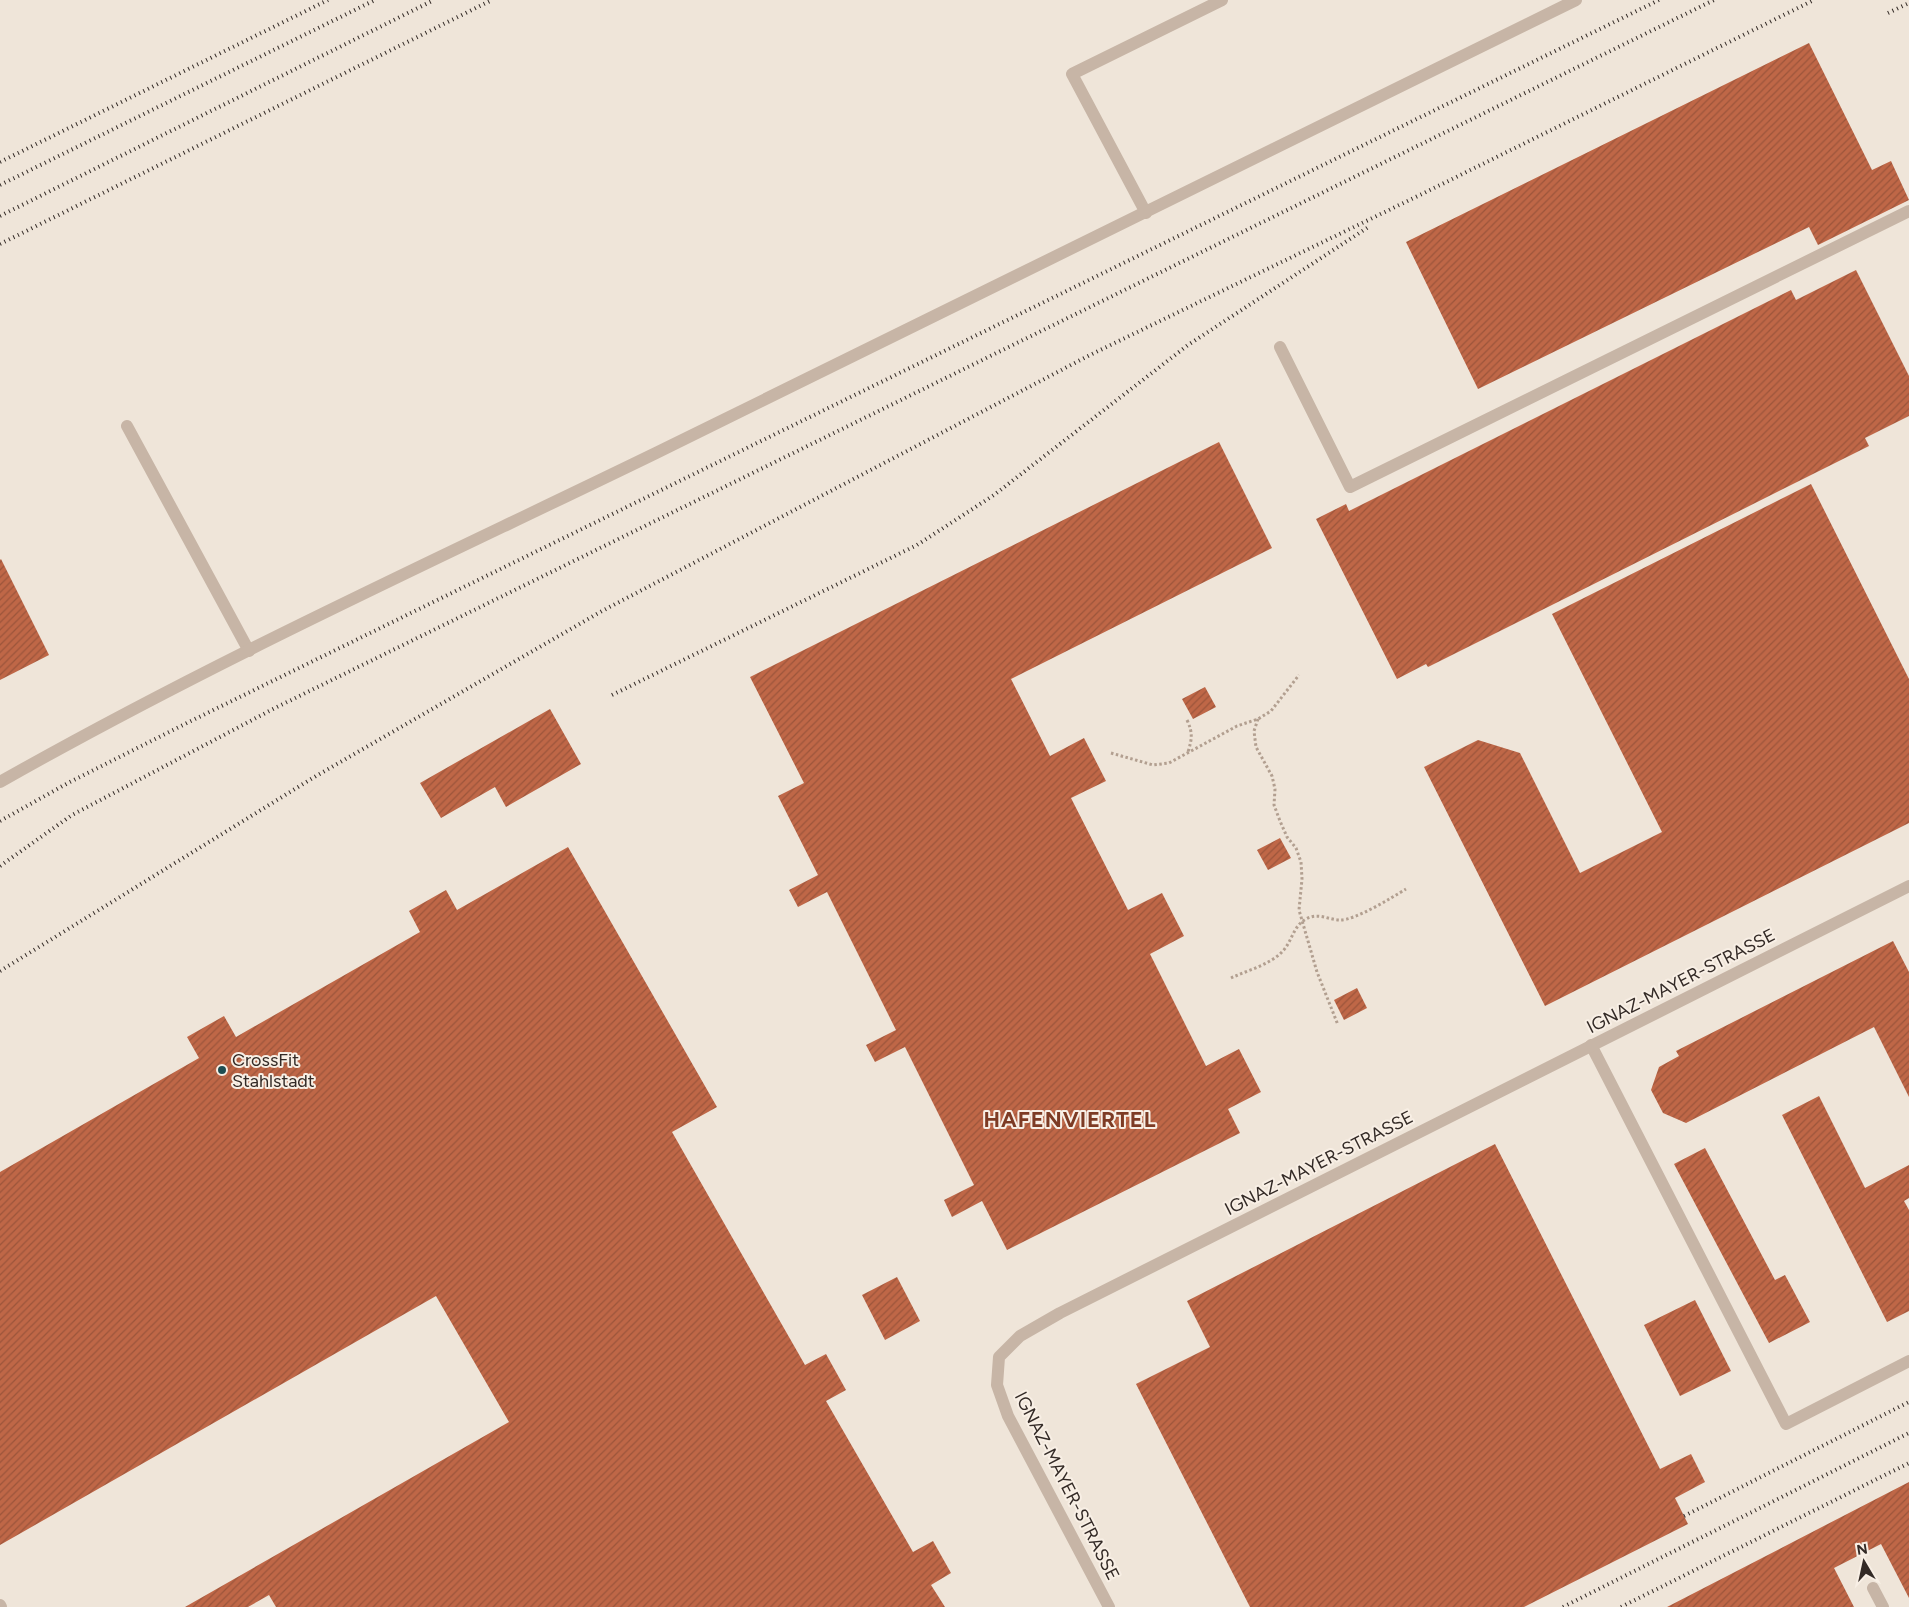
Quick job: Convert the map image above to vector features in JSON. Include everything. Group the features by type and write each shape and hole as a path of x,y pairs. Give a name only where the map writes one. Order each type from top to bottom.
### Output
{"street":[{"path":"1146,214 1072,74 1222,0"},
{"path":"0,782 49,754 249,651 1146,214 1576,0"},
{"path":"1280,347 1350,487 1909,211"},
{"path":"127,426 249,651"},
{"name":"IGNAZ-MAYER-STRASSE","path":"1109,1607 1008,1416 996,1385 999,1357 1020,1336 1060,1312 1909,886"},
{"path":"1591,1045 1786,1424 1909,1361"},
{"path":"1873,1588 1883,1607"}],"path":[{"path":"1110,753 1153,766 1169,763 1237,726 1258,719 1271,711 1299,675"},
{"path":"1258,719 1254,731 1256,747 1272,776 1274,806 1280,821 1296,848 1301,862 1302,879 1299,910 1317,972 1338,1025"},
{"path":"1187,720 1192,739 1188,753"},
{"path":"1231,978 1269,961 1282,952 1298,924 1308,917 1321,916 1341,920 1370,910 1406,889"}],"building":[{"path":"1809,43 1872,170 1891,161 1909,200 1818,245 1809,227 1478,389 1406,242"},
{"path":"1856,270 1909,376 1909,416 1865,438 1869,446 1428,667 1426,664 1397,679 1316,519 1346,504 1349,511 1791,290 1796,300"},
{"path":"1219,442 1272,548 1011,679 1050,756 1084,738 1106,781 1071,798 1128,910 1162,893 1184,936 1150,954 1206,1066 1239,1049 1261,1092 1228,1109 1240,1133 1007,1250 982,1201 952,1217 944,1200 974,1185 905,1047 875,1062 866,1045 896,1030 827,892 798,907 789,890 818,875 778,796 804,783 750,677"},
{"path":"1811,484 1909,679 1909,823 1545,1006 1424,767 1478,740 1520,753 1580,873 1662,832 1552,614"},
{"path":"0,560 49,655 0,680"},
{"path":"1205,687 1216,707 1193,719 1182,699"},
{"path":"550,709 581,764 506,807 495,787 441,818 420,783"},
{"path":"1280,838 1291,858 1268,870 1257,850"},
{"path":"568,847 717,1107 672,1132 805,1365 826,1354 846,1390 826,1401 913,1552 933,1541 951,1573 931,1585 945,1607 276,1607 269,1595 248,1607 185,1607 509,1422 436,1296 0,1545 0,1172 199,1058 187,1037 224,1016 236,1037 420,932 409,911 446,890 457,910"},
{"path":"1893,941 1909,972 1909,1097 1874,1027 1686,1123 1663,1113 1651,1090 1659,1067 1679,1056 1676,1051"},
{"path":"1357,988 1367,1008 1344,1020 1334,1000"},
{"path":"1819,1096 1865,1188 1909,1165 1909,1198 1904,1201 1909,1210 1909,1311 1887,1322 1782,1115"},
{"path":"1495,1144 1660,1469 1691,1454 1705,1482 1675,1498 1688,1524 1524,1607 1250,1607 1136,1384 1210,1347 1187,1301"},
{"path":"1705,1148 1775,1280 1785,1275 1810,1322 1769,1343 1674,1164"},
{"path":"897,1277 920,1321 885,1340 862,1295"},
{"path":"1695,1300 1731,1371 1680,1396 1644,1325"},
{"path":"1909,1482 1909,1598 1881,1544 1834,1568 1854,1607 1667,1607"}],"railway":[{"path":"0,162 328,0"},
{"path":"0,185 375,0"},
{"path":"0,216 434,0"},
{"path":"0,244 492,0"},
{"path":"0,821 68,783 191,721 1659,0"},
{"path":"0,866 72,815 275,708 1714,0"},
{"path":"0,971 316,776 602,611 1090,355 1424,193 1814,0"},
{"path":"1888,13 1909,3"},
{"path":"612,695 917,545 994,495 1188,345 1370,226"},
{"path":"1684,1516 1909,1402"},
{"path":"1563,1607 1909,1433"},
{"path":"1621,1607 1909,1463"}],"place":[{"name":"CrossFit Stahlstadt","path":"222,1070"}],"district":[{"name":"HAFENVIERTEL","path":"1070,1119"}]}
